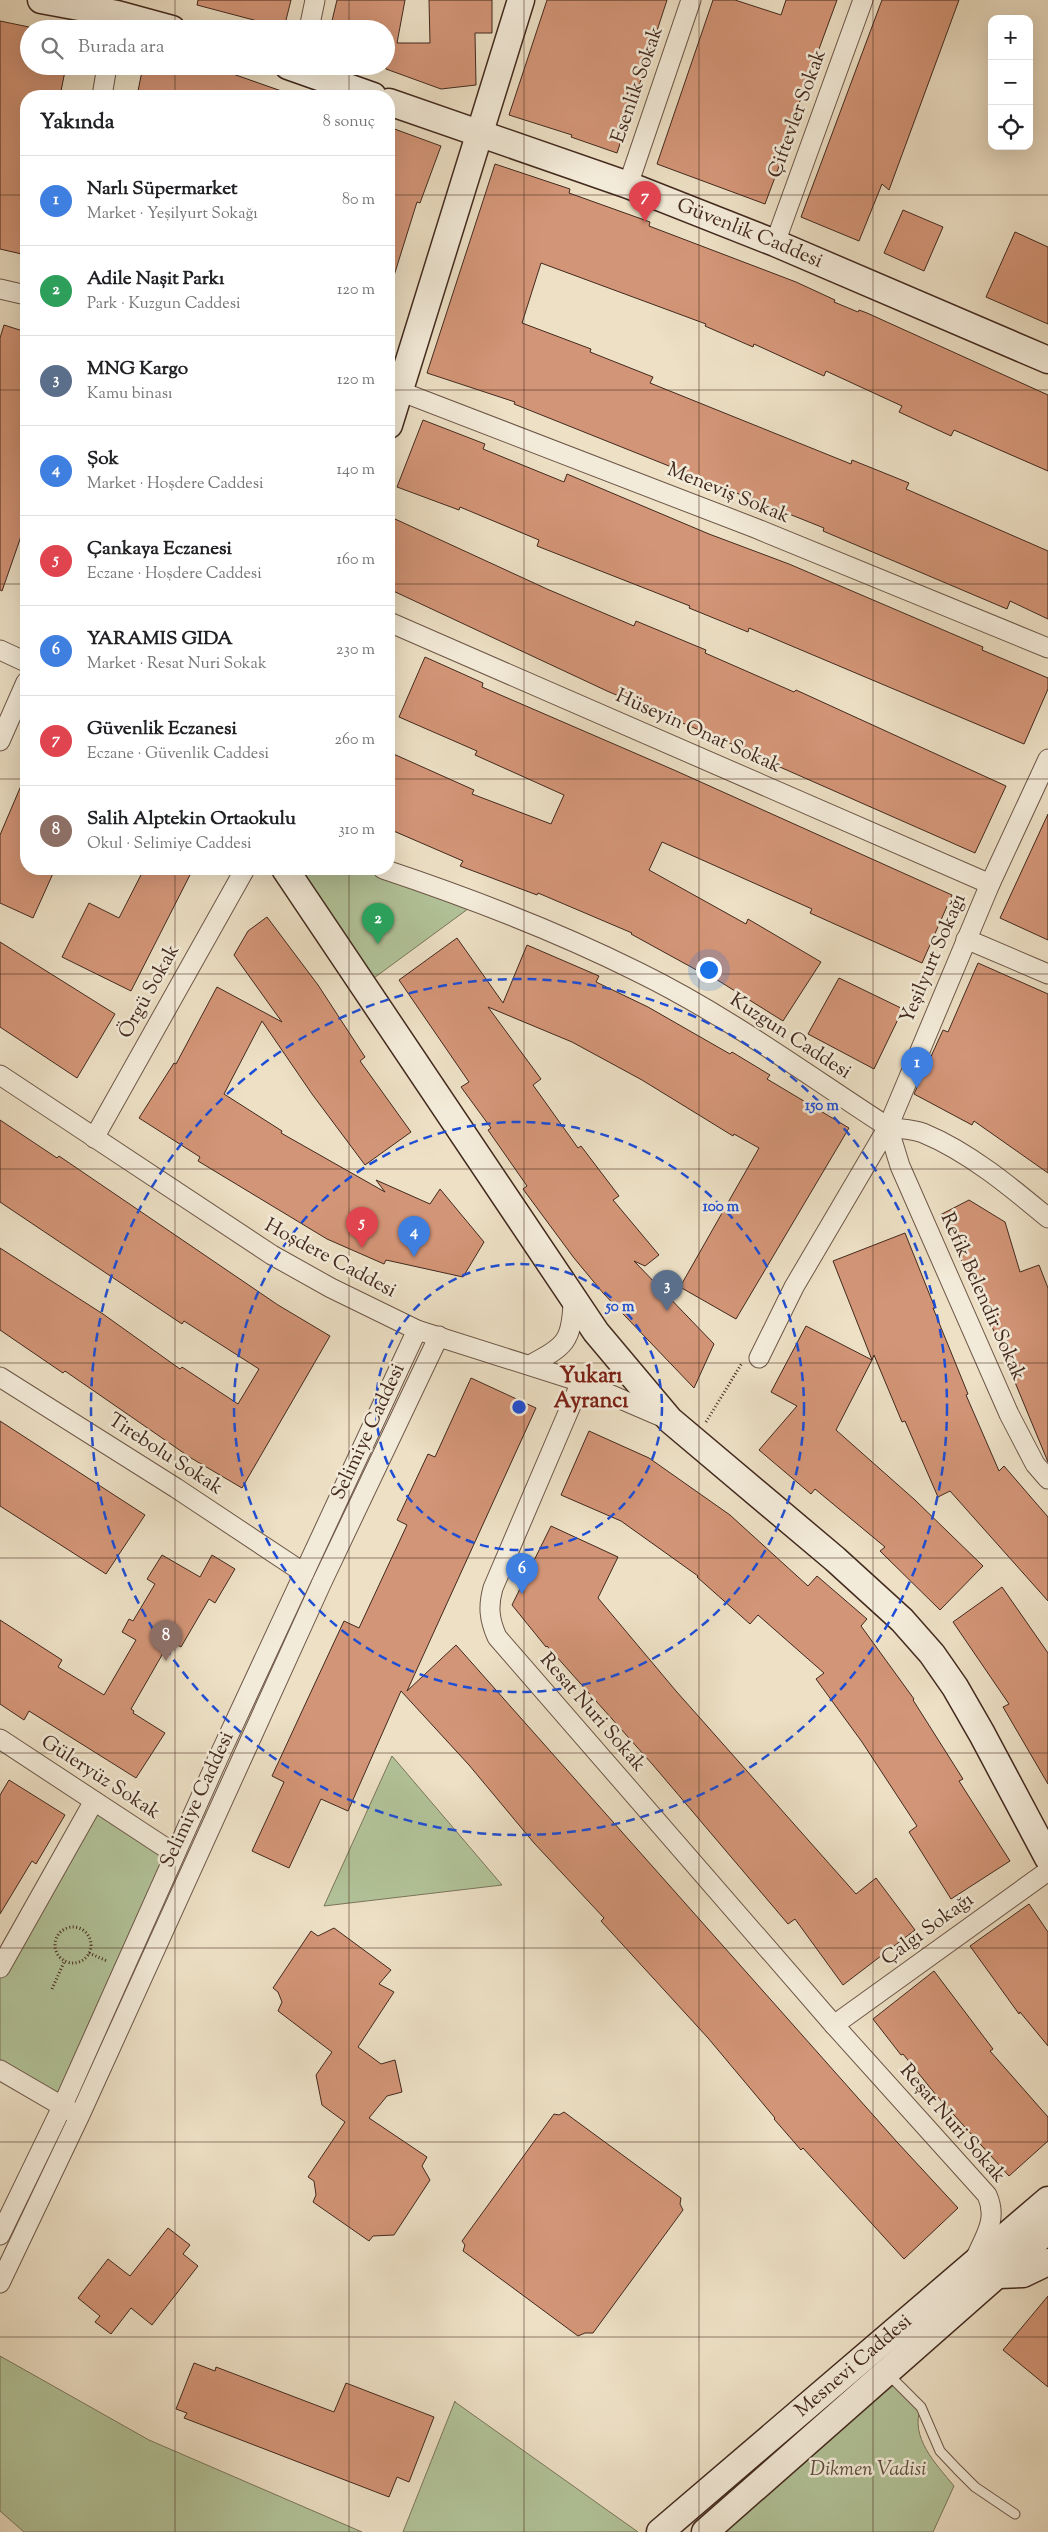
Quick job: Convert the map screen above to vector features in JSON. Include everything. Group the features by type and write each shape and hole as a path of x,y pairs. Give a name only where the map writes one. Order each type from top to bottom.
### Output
{"main road":[{"path":"41,0 138,20"},
{"path":"395,386 521,0"},
{"path":"315,75 356,90"},
{"name":"Güvenlik Caddesi","path":"395,104 628,185 775,243 1048,360"},
{"path":"289,875 573,1302 596,1332 670,1420 836,1559 902,1620 932,1654 955,1687 982,1734 1048,1858"},
{"name":"Mesnevi Caddesi","path":"660,2532 1048,2200"},
{"name":"Mesnevi Caddesi","path":"705,2532 1048,2230"},
{"path":"998,2276 1024,2274 1047,2263"}],"street":[{"path":"311,20 315,0"},
{"name":"Esenlik Sokak","path":"628,185 691,0"},
{"name":"Çiftevler Sokak","path":"775,243 863,0"},
{"path":"103,90 106,75"},
{"path":"0,289 20,294"},
{"name":"Meneviş Sokak","path":"395,389 746,524 1048,648"},
{"name":"Hüseyin Onat Sokak","path":"395,625 990,884"},
{"path":"0,650 20,659"},
{"path":"0,741 20,696"},
{"name":"Yeşilyurt Sokağı","path":"751,1359 888,1127 966,939 1048,760"},
{"name":"Kuzgun Caddesi","path":"395,873 534,925 639,972 698,1004 888,1127 922,1132 966,1157 1008,1186 1048,1218"},
{"name":"Örgü Sokak","path":"94,1138 242,875"},
{"path":"966,939 1048,974"},
{"name":"Hoşdere Caddesi","path":"0,1075 272,1255 332,1288 417,1330 581,1382 670,1420"},
{"name":"Refik Belendir Sokak","path":"888,1127 900,1166 1009,1414 1031,1456 1048,1480"},
{"path":"530,1365 558,1350 566,1341 572,1324 573,1302"},
{"name":"Selimiye Caddesi","path":"0,2236 62,2107 175,1854 417,1330"},
{"name":"Selimiye Caddesi","path":"0,2283 80,2115 318,1591 439,1336"},
{"name":"Tirebolu Sokak","path":"0,1377 176,1488 304,1574"},
{"name":"Resat Nuri Sokak","path":"581,1382 493,1588 489,1603 492,1625 497,1637 512,1656 834,2025"},
{"name":"Güleryüz Sokak","path":"0,1739 175,1854"},
{"path":"0,1968 94,1801"},
{"name":"Çalgı Sokağı","path":"834,2025 1048,1871"},
{"name":"Reşat Nuri Sokak","path":"834,2025 987,2195 992,2207 992,2222 973,2265"},
{"path":"0,2070 62,2107 80,2115"}],"lane":[{"path":"886,2372 921,2408 940,2451 956,2469 975,2487 1015,2514"}],"path":[{"path":"696,1442 717,1407 751,1359"},
{"path":"74,1927 82,1929 90,1939 89,1953 79,1962 65,1960 59,1955 56,1948 60,1933 74,1927"},
{"path":"52,1989 65,1960"}],"green space":[{"path":"395,873 476,903 363,986 289,875 395,875"},
{"path":"392,1756 502,1885 324,1906"},
{"path":"94,1801 175,1854 62,2107 0,2070 0,1968"},
{"path":"0,2356 149,2440 362,2532 24,2532 0,2511"},
{"name":"Dikmen Vadisi","path":"886,2372 921,2407 918,2418 921,2439 932,2459 954,2486 933,2532 705,2532"},
{"path":"455,2402 638,2532 403,2532"}],"building":[{"path":"198,0 291,0 286,20 254,20 197,5"},
{"path":"337,0 405,0 397,43 430,43 429,0 492,0 492,33 475,33 476,85 441,89 395,72 395,20 332,20"},
{"path":"547,0 667,0 617,153 571,137 572,135 509,115"},
{"path":"713,0 735,0 781,15 786,0 837,0 797,109 800,110 765,204 657,164"},
{"path":"882,0 959,0 889,190 882,184 859,241 801,217"},
{"path":"0,21 20,25 20,75 64,75 61,90 20,90 20,254 0,249"},
{"path":"141,75 236,75 279,90 138,90"},
{"path":"395,129 441,146 420,203 417,202 395,272"},
{"path":"495,164 570,189 569,193 650,222 649,226 796,282 835,300 834,302 858,312 859,310 867,313 1048,395 1048,471 954,430 951,436 899,412 902,406 826,371 824,376 754,344 753,347 705,326 706,324 541,263 522,323 591,349 590,352 653,377 650,383 851,464 852,460 909,483 906,489 1048,551 1048,619 1010,601 1007,609 823,531 824,528 514,404 515,402 427,373"},
{"path":"903,210 943,227 924,271 884,253"},
{"path":"1015,232 1048,247 1048,324 986,297"},
{"path":"4,325 20,330 20,539 2,591 0,590 0,338"},
{"path":"423,420 485,444 483,449 564,482 567,474 709,534 789,564 983,647 982,650 1048,678 1048,689 1024,744 749,628 748,632 689,608 690,606 537,546 539,540 460,507 459,510 397,487"},
{"path":"395,519 547,589 634,626 636,621 706,650 705,653 794,692 796,690 1006,786 975,853 764,760 765,758 607,691 395,592"},
{"path":"425,657 483,683 482,687 674,770 952,895 922,963 810,913 812,909 662,842 649,870 746,924 748,919 821,962 783,1021 703,971 702,973 632,933 538,893 537,895 460,866 463,861 395,832 395,755 474,790 472,794 551,824 564,795 475,755 477,751 399,717"},
{"path":"20,788 20,875 52,875 33,918 0,903 0,835"},
{"path":"1048,814 1048,940 1000,918"},
{"path":"141,875 190,875 131,991 62,957 89,903 119,918"},
{"path":"267,917 318,985 365,1057 360,1061 411,1132 365,1165 312,1094 262,1021 224,1094 282,1131 281,1133 385,1192 376,1180 430,1204 440,1189 484,1242 463,1277 386,1260 384,1264 327,1239 198,1161 200,1157 139,1118 174,1063 176,1064 217,987 282,1022 234,955 248,931"},
{"path":"457,938 503,1003 527,945 599,976 596,982 648,1007 730,1054 732,1052 770,1075 767,1079 849,1128 736,1319 680,1287 759,1148 734,1134 733,1136 642,1080 572,1042 488,1007 541,1079 533,1085 578,1148 581,1146 619,1196 613,1200 659,1255 645,1266 634,1261 714,1344 694,1388 603,1293 574,1258 523,1189 527,1186 488,1130 491,1128 461,1087 469,1082 399,980"},
{"path":"0,942 115,1014 77,1078 0,1027"},
{"path":"978,963 1048,994 1048,1173 974,1121 972,1125 914,1094 943,1030 948,1032"},
{"path":"839,978 903,1009 874,1069 808,1034"},
{"path":"0,1120 57,1158 59,1156 278,1305 330,1336 242,1488 191,1458 65,1371 63,1373 0,1330 0,1248 103,1314 180,1369 182,1367 238,1404 259,1369 184,1321 182,1324 0,1202"},
{"path":"969,1200 1005,1222 1020,1272 1039,1265 1048,1288 1048,1462 971,1276 969,1277 940,1215"},
{"path":"905,1233 968,1394 966,1395 999,1471 1004,1466 1048,1517 1048,1601 950,1491 938,1497 905,1421 902,1422 874,1355 872,1360 833,1261"},
{"path":"806,1326 872,1360 836,1430 915,1500 983,1566 940,1610 880,1551 885,1547 815,1489 811,1494 759,1450 797,1406 771,1392"},
{"path":"471,1378 536,1408 407,1691 456,1645 897,2142 958,2208 904,2259 803,2148 801,2150 708,2038 601,1921 604,1918 534,1843 469,1765 401,1691 348,1811 321,1799 289,1868 252,1851 284,1782 272,1776 303,1709 344,1621 359,1628 407,1525 397,1520 428,1454 435,1457"},
{"path":"0,1421 145,1515 106,1574 0,1506"},
{"path":"589,1431 649,1458 730,1515 808,1586 817,1576 867,1619 861,1626 914,1699 963,1779 959,1781 1010,1861 951,1899 909,1832 917,1826 862,1742 816,1679 824,1673 758,1615 750,1624 698,1576 621,1521 561,1495"},
{"path":"551,1526 618,1557 598,1598 676,1691 856,1894 876,1878 915,1930 843,1985 795,1919 788,1924 653,1765 546,1647 512,1605"},
{"path":"162,1555 200,1577 212,1555 235,1569 215,1603 209,1599 181,1647 170,1641 131,1709 134,1711 133,1713 165,1733 136,1778 29,1711 24,1720 0,1704 0,1620 62,1660 58,1667 104,1695 136,1640 122,1632 129,1619 133,1621 155,1584 147,1579"},
{"path":"1002,1587 1048,1653 1048,1784 1003,1707 1009,1704 953,1622"},
{"path":"9,1780 65,1815 36,1864 32,1861 0,1914 0,1795"},
{"path":"1029,1904 1048,1932 1048,2046 1020,2012 1019,2014 970,1946"},
{"path":"334,1928 391,1970 379,1984 394,1992 358,2047 381,2064 395,2060 402,2092 387,2096 369,2118 427,2157 422,2166 430,2180 394,2235 373,2236 369,2241 313,2202 316,2195 314,2181 308,2177 345,2122 322,2105 316,2075 332,2052 278,2011 282,2002 278,1992 273,1988 311,1931 318,1936"},
{"path":"934,1971 993,2049 990,2051 1048,2117 1048,2141 1009,2176 936,2095 903,2054 901,2055 873,2019"},
{"path":"564,2112 681,2198 680,2204 683,2210 593,2333 585,2333 578,2336 463,2251 465,2245 462,2241 554,2114 559,2115"},
{"path":"168,2228 190,2245 183,2254 198,2266 152,2325 131,2308 111,2334 95,2322 100,2316 78,2298 108,2259 130,2276"},
{"path":"1048,2296 1048,2387 1003,2350"},
{"path":"194,2363 215,2371 216,2367 334,2412 346,2383 434,2417 409,2482 397,2477 389,2497 184,2418 187,2413 176,2409"}],"place":[{"name":"Güvenlik Eczanesi","path":"645,222"},
{"name":"Adile Naşit Parkı","path":"378,944"},
{"name":"Narlı Süpermarket","path":"917,1088"},
{"name":"Çankaya Eczanesi","path":"362,1248"},
{"name":"Şok","path":"414,1257"},
{"name":"MNG Kargo","path":"667,1311"},
{"name":"YARAMIS GIDA","path":"522,1594"},
{"name":"Salih Alptekin Ortaokulu","path":"166,1661"}],"district":[{"name":"Yukarı Ayrancı","path":"591,1390"}]}
